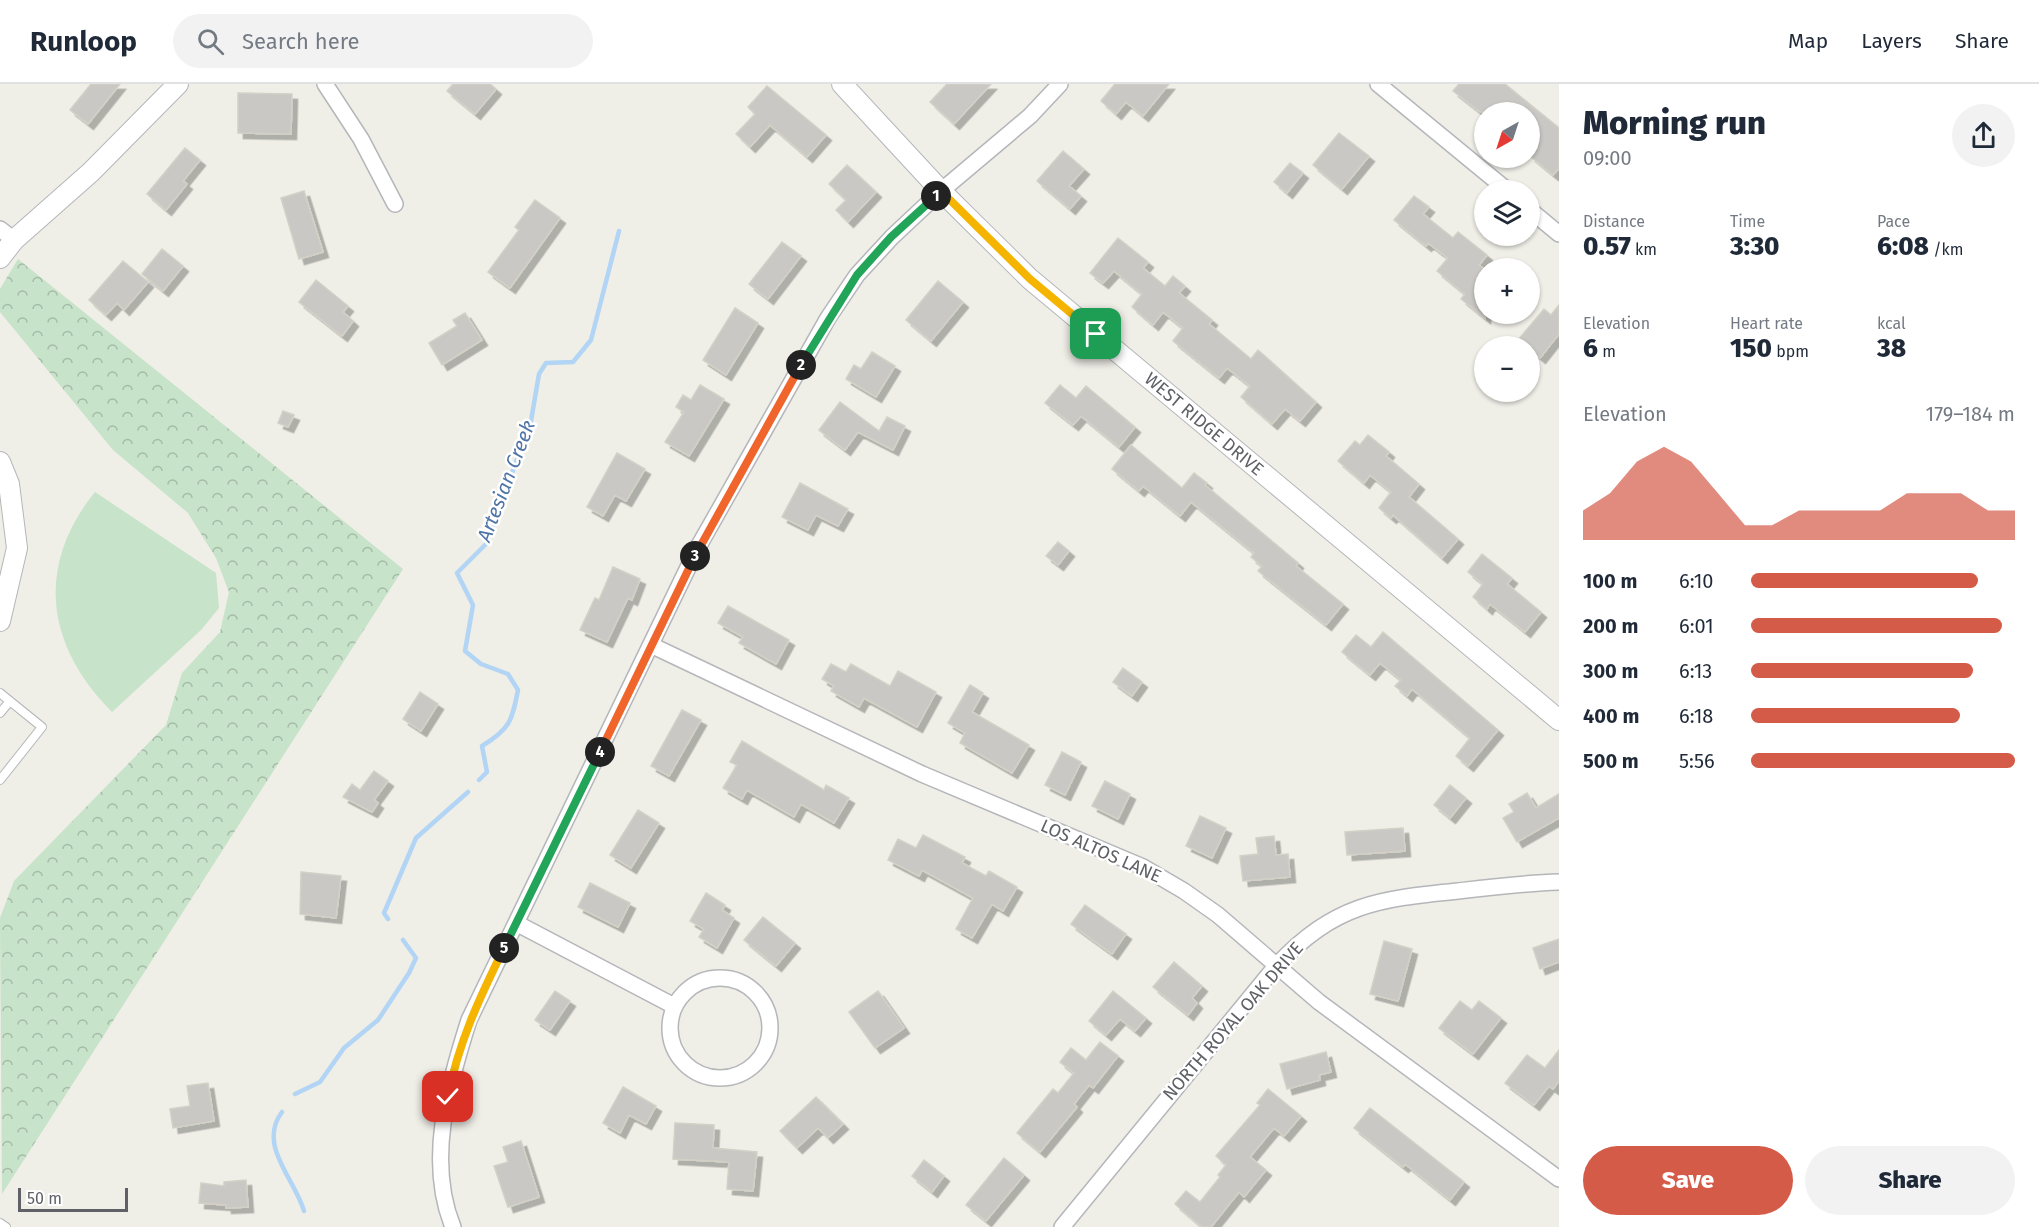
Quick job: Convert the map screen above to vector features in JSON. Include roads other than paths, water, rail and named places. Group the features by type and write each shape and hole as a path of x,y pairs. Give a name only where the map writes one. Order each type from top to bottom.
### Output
{"street":[{"path":"0,258 7,235 91,172 178,84"},
{"path":"325,84 361,139 395,204"},
{"name":"WEST RIDGE DRIVE","path":"842,84 941,191 1030,279 1559,720"},
{"path":"453,1227 442,1198 440,1153 452,1072 469,1020 653,646 698,549 828,318 857,275 891,237 941,191 1030,116 1060,84"},
{"path":"1378,84 1495,180"},
{"path":"1540,218 1559,234"},
{"path":"0,462 9,484 17,548 0,621"},
{"name":"LOS ALTOS LANE","path":"653,646 922,774 1143,867 1218,915 1276,966 1354,1029 1559,1179"},
{"name":"NORTH ROYAL OAK DRIVE","path":"1062,1227 1276,966 1310,933 1343,913 1391,898 1559,882"},
{"path":"516,923 674,1006"},
{"path":"715,977 732,979 748,986 761,998 768,1014 770,1031 766,1048 758,1062 745,1072 730,1077 714,1078 699,1074 685,1065 675,1052 670,1037 669,1021 674,1006 691,986 715,977"}],"lane":[{"path":"0,693 42,727 0,780"},
{"path":"0,713 10,701"},
{"path":"0,1222 6,1227"}],"waterway":[{"name":"Artesian Creek","path":"479,780 487,772 482,746 499,734 508,723 518,690 508,674 481,664 465,651 473,605 457,573 486,544 531,421 539,374 546,363 573,362 591,340 619,231"},
{"name":"Artesian Creek","path":"388,919 384,913 416,838 468,792"},
{"name":"Artesian Creek","path":"295,1094 320,1082 344,1048 378,1020 409,973 416,958 403,940"},
{"name":"Artesian Creek","path":"282,1112 275,1124 276,1149 304,1211"}]}
